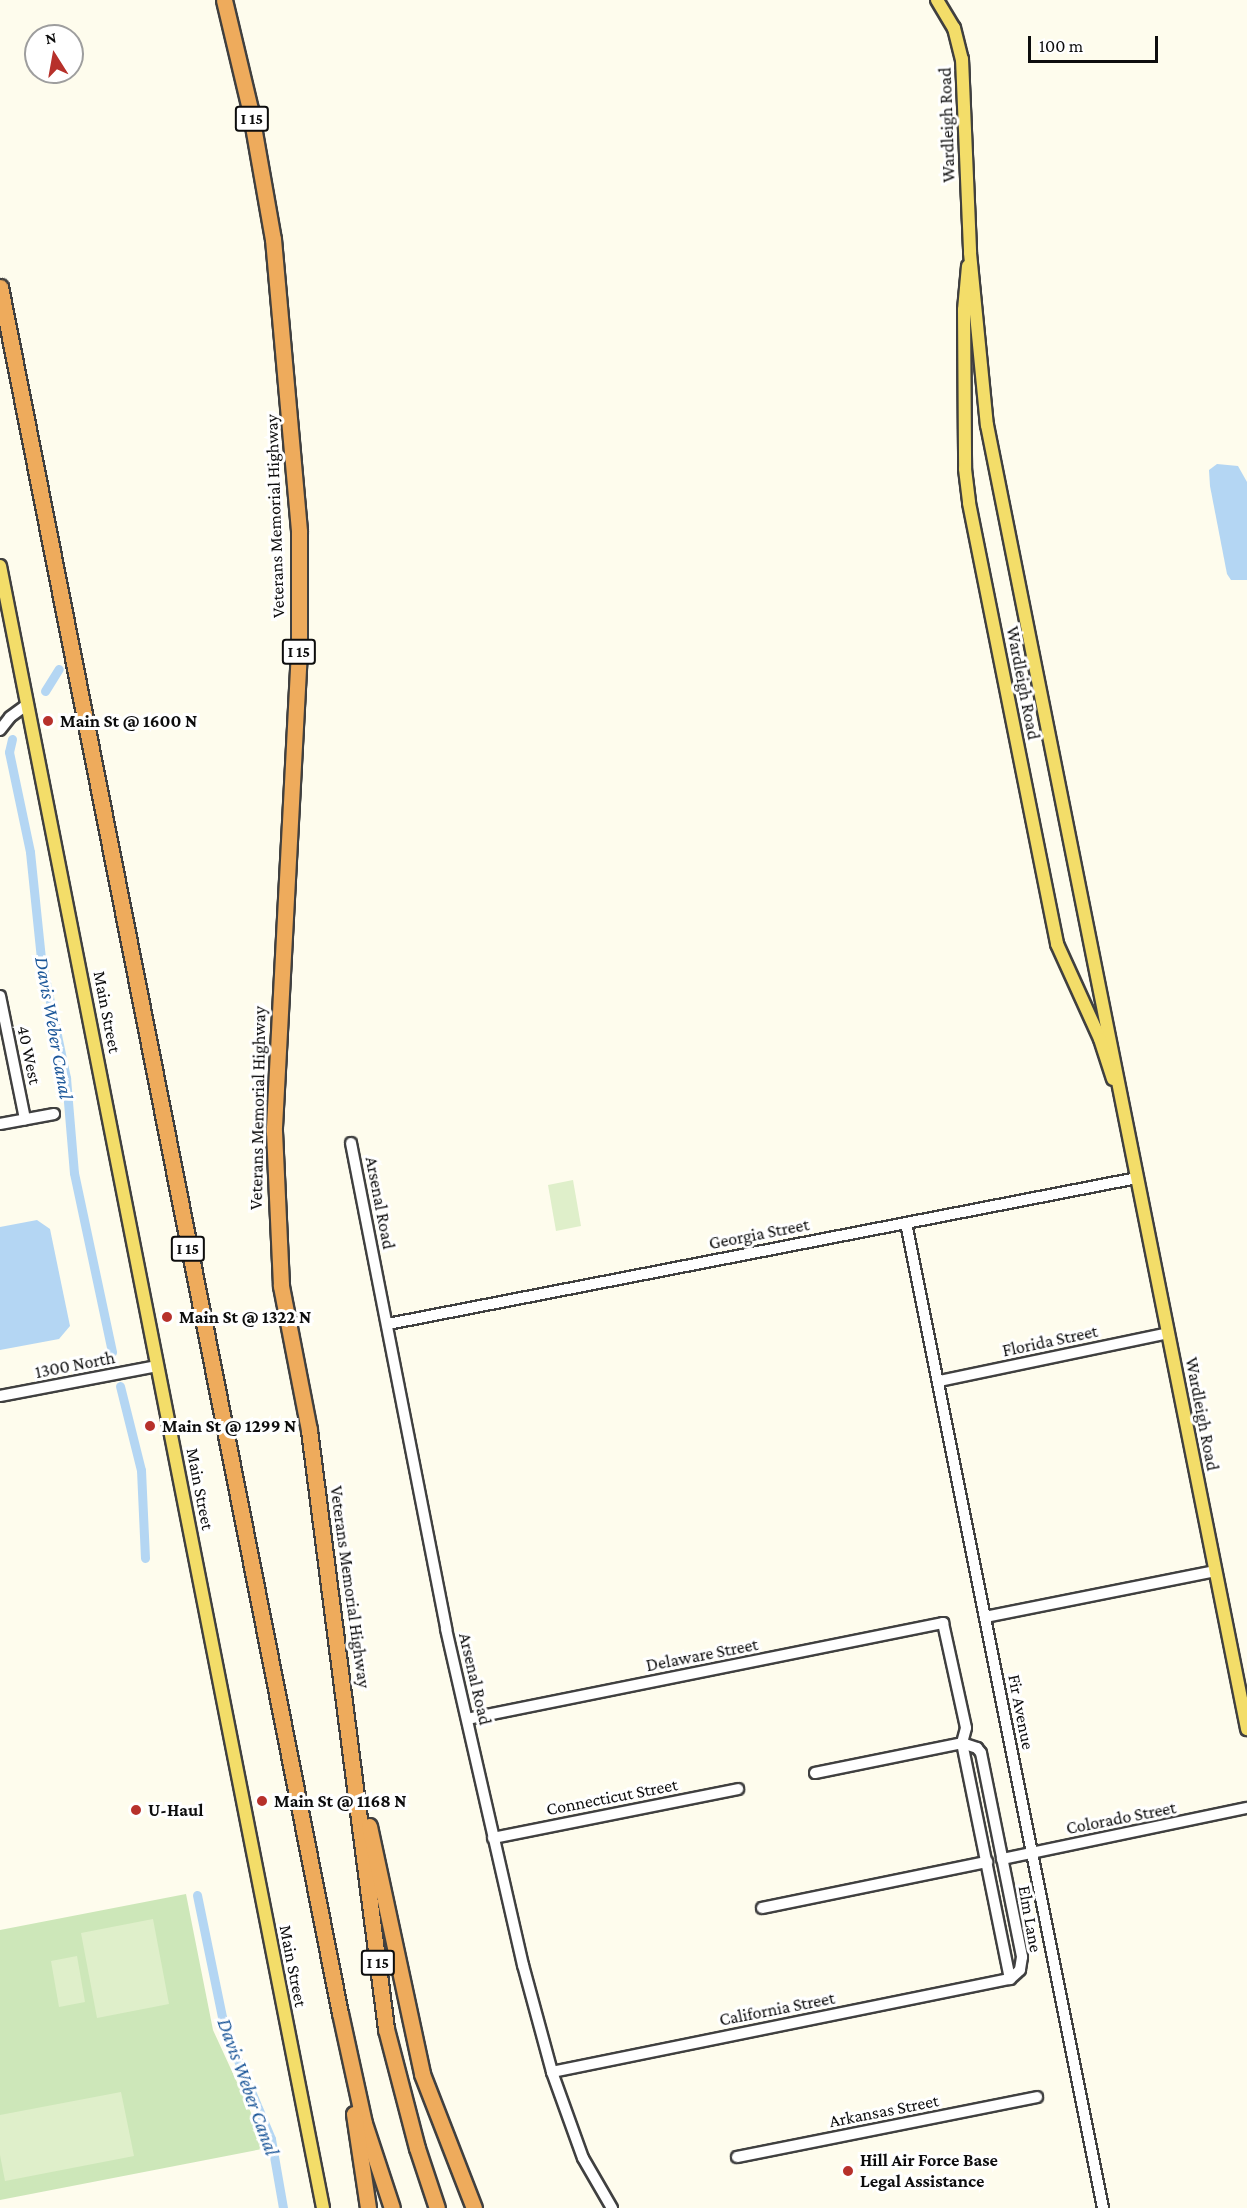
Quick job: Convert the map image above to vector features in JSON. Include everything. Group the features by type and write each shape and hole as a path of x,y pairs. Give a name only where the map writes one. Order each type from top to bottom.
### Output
{"highway":[{"name":"Veterans Memorial Highway","path":"224,0 250,109 273,239 286,357 299,532 299,651 274,1131 276,1218 281,1286 309,1430 347,1711 386,2029 417,2148 437,2208"},
{"name":"I 15","path":"0,287 340,2013 364,2123 392,2208"},
{"path":"347,1711 422,2074 474,2208"},
{"path":"340,2013 368,2208"}],"main road":[{"name":"Wardleigh Road","path":"937,0 954,28 962,59 970,254 987,425 1113,1044 1122,1106 1247,1729"},
{"name":"Wardleigh Road","path":"970,254 964,332 965,469 970,509 1057,944 1100,1039 1122,1106"},
{"name":"Main Street","path":"0,566 3,595 28,704 323,2208"}],"street":[{"path":"0,730 10,717 28,704"},
{"name":"40 West","path":"0,996 25,1119"},
{"path":"0,1124 54,1114"},
{"name":"Arsenal Road","path":"351,1143 493,1838 552,2072 583,2158 612,2208"},
{"name":"Georgia Street","path":"388,1324 1137,1178"},
{"name":"Fir Avenue","path":"906,1223 1103,2208"},
{"name":"Florida Street","path":"939,1381 1168,1334"},
{"name":"1300 North","path":"0,1396 157,1366"},
{"path":"985,1617 1215,1571"},
{"name":"Delaware Street","path":"467,1719 943,1623"},
{"name":"Elm Lane","path":"943,1623 966,1728 962,1743 1010,1979"},
{"path":"815,1773 962,1743"},
{"name":"Elm Lane","path":"962,1743 981,1752 1022,1957 1020,1970 1010,1979"},
{"name":"Connecticut Street","path":"493,1838 738,1789"},
{"name":"Colorado Street","path":"1002,1859 1247,1809"},
{"path":"762,1908 987,1862"},
{"name":"California Street","path":"552,2072 1010,1979"},
{"name":"Arkansas Street","path":"737,2157 1037,2097"}],"green space":[{"path":"573,1180 581,1226 556,1231 548,1185"},
{"path":"186,1894 213,2030 258,2128 262,2149 0,2200 0,1930"},
{"path":"153,1919 169,2004 97,2018 81,1933"},
{"path":"77,1956 85,2002 59,2007 51,1961"},
{"path":"121,2092 134,2156 5,2181 0,2155 0,2115"}],"water":[{"path":"1217,464 1238,466 1247,482 1247,580 1231,580 1227,574 1210,486 1209,470"},
{"path":"37,1220 50,1229 70,1326 59,1339 0,1350 0,1227"}],"waterway":[{"path":"45,691 59,669"},
{"name":"Davis Weber Canal","path":"12,739 9,752 30,852 41,959 66,1078 74,1173 112,1352"},
{"name":"Davis Weber Canal","path":"120,1386 141,1470 145,1558"},
{"name":"Davis Weber Canal","path":"197,1895 224,2027 271,2139 283,2208"}],"place":[{"name":"Main St @ 1600 N","path":"48,721"},
{"name":"Main St @ 1322 N","path":"167,1317"},
{"name":"Main St @ 1299 N","path":"150,1426"},
{"name":"Main St @ 1168 N","path":"262,1801"},
{"name":"U-Haul","path":"136,1810"},
{"name":"Hill Air Force Base Legal Assistance","path":"848,2171"}]}
